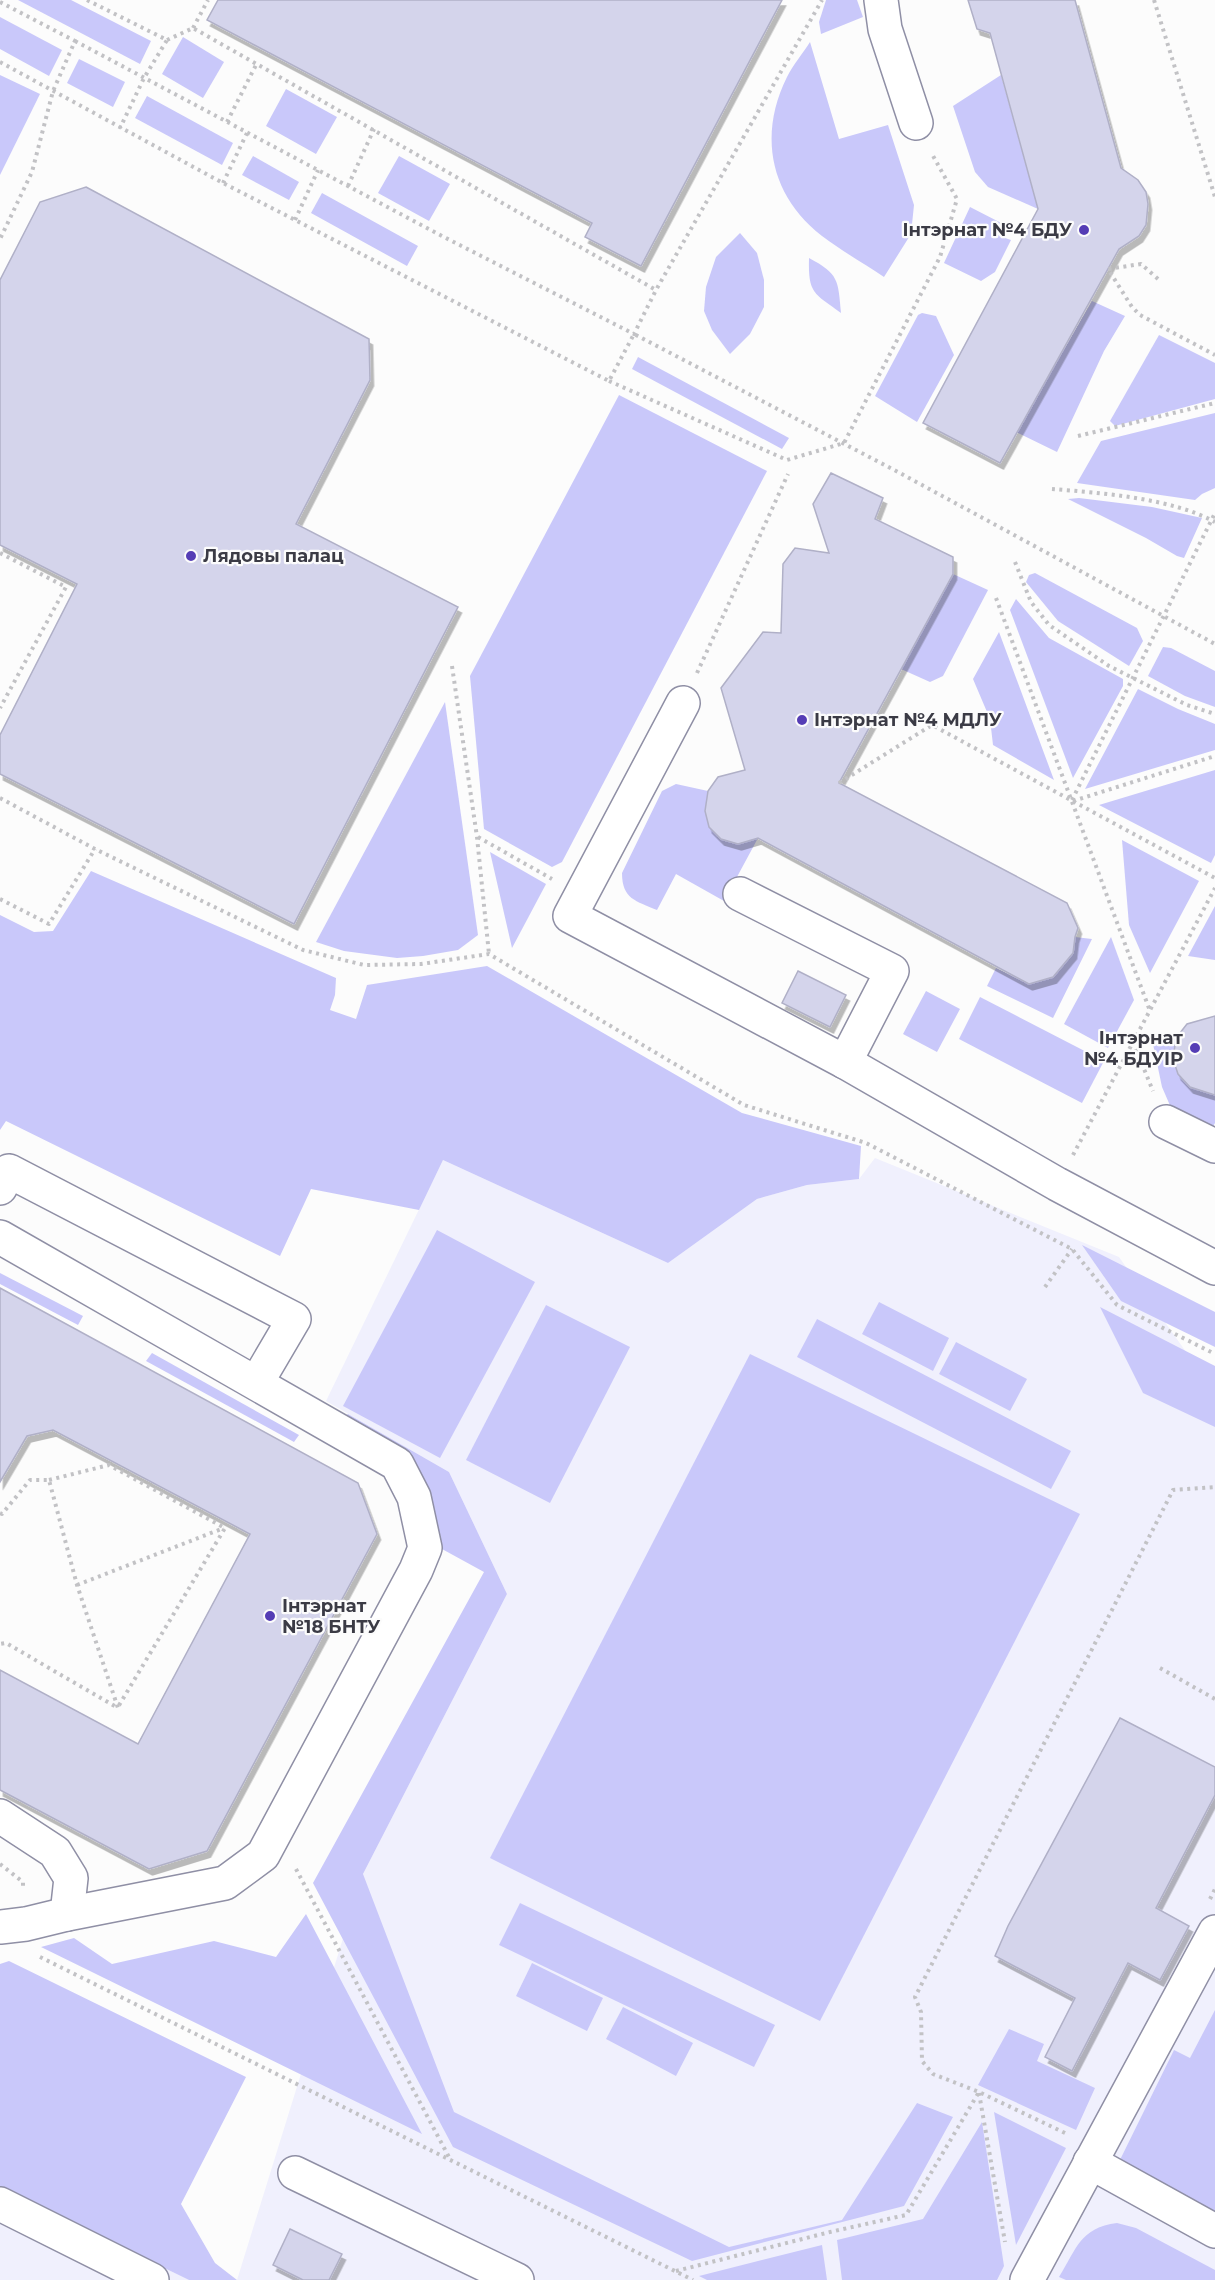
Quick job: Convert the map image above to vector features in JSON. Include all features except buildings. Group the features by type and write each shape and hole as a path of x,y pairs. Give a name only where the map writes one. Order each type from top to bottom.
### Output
{"street":[{"path":"880,0 885,29 916,123"},
{"path":"683,703 570,916 845,1062 1057,1184 1215,1268"},
{"path":"740,894 892,971 845,1062"},
{"path":"1166,1122 1215,1146"},
{"path":"0,1188 9,1171 294,1319 257,1382"},
{"path":"0,1237 397,1464 414,1497 425,1548 416,1570 263,1855 225,1883 13,1925"},
{"path":"0,1816 55,1852 71,1878 67,1914"},
{"path":"1027,2280 1215,1932"},
{"path":"1090,2162 1215,2231"},
{"path":"295,2173 511,2279"},
{"path":"0,2204 152,2280"}],"path":[{"path":"87,0 167,40"},
{"path":"120,128 144,78 167,40 193,28 208,0"},
{"path":"609,381 656,290 822,0"},
{"path":"1154,0 1215,197"},
{"path":"0,2 348,186 844,443 1215,644"},
{"path":"193,28 656,290"},
{"path":"0,239 32,172 53,91 75,41"},
{"path":"0,62 224,183 609,381 788,460 844,443 940,256 957,200 916,123"},
{"path":"227,122 257,63"},
{"path":"348,186 374,129"},
{"path":"224,183 247,133"},
{"path":"295,220 318,170"},
{"path":"1158,279 1141,264 1108,269 1132,307 1140,315 1215,355"},
{"path":"1078,436 1215,403"},
{"path":"683,703 788,474"},
{"path":"1052,489 1107,494 1163,503 1213,521"},
{"path":"1072,801 1215,513"},
{"path":"0,554 66,587 0,708"},
{"path":"1014,562 1030,602 1049,625 1109,666 1187,705 1215,714"},
{"path":"996,598 1150,1011"},
{"path":"452,666 477,837 489,954"},
{"path":"839,783 932,725 1215,878"},
{"path":"1072,801 1215,756"},
{"path":"0,798 95,849 303,950 364,965 421,964 489,954 744,1105 866,1143 1072,1248 1117,1305 1215,1354"},
{"path":"477,837 581,896"},
{"path":"0,899 49,924 95,849"},
{"path":"1057,1184 1215,888"},
{"path":"1133,1042 1166,1122"},
{"path":"1045,1287 1072,1248"},
{"path":"0,1513 3,1514 30,1480 48,1480 110,1465 225,1528"},
{"path":"48,1480 76,1585 118,1708"},
{"path":"1070,2135 933,2073 922,2061 921,2012 915,1997 1173,1490 1215,1487"},
{"path":"76,1585 225,1528"},
{"path":"118,1708 225,1528"},
{"path":"0,1644 6,1643 118,1708"},
{"path":"1160,1668 1215,1699"},
{"path":"276,1831 450,2159"},
{"path":"0,1864 23,1882 13,1925 22,1948 693,2280"},
{"path":"979,2092 1007,2250"},
{"path":"676,2271 830,2232 906,2216 979,2092"}],"shaded area":[{"path":"18,0 71,0 151,41 140,64"},
{"path":"826,0 857,0 863,17 821,34 819,22"},
{"path":"0,17 62,50 49,76 0,49"},
{"path":"183,37 224,62 203,98 162,74"},
{"path":"810,42 839,139 888,125 914,205 911,234 884,277 822,236 804,220 780,183 774,163 773,121 778,99 787,77"},
{"path":"79,59 125,82 113,107 67,83"},
{"path":"0,75 40,94 0,175"},
{"path":"1001,75 1038,209 988,187 975,172 953,106"},
{"path":"286,89 337,117 316,154 266,126"},
{"path":"147,96 233,143 222,165 135,118"},
{"path":"253,156 299,182 289,200 242,175"},
{"path":"399,156 450,184 429,221 378,193"},
{"path":"322,193 418,246 407,266 311,213"},
{"path":"970,207 1009,227 1005,238 1011,240 995,272 981,281 944,263"},
{"path":"740,233 757,253 764,280 764,307 750,334 730,354 712,330 704,311 706,287 716,257"},
{"path":"809,258 826,269 835,279 841,313 814,292 810,279"},
{"path":"1092,301 1125,316 1104,351 1057,452 1016,432"},
{"path":"922,313 936,316 954,355 917,422 875,396 918,315"},
{"path":"1159,335 1215,363 1215,399 1115,426 1110,421"},
{"path":"638,357 789,438 782,449 632,369"},
{"path":"619,395 767,471 562,862 552,867 484,829 470,676"},
{"path":"1215,413 1215,488 1195,500 1077,483 1101,441"},
{"path":"1079,498 1152,507 1202,518 1184,558 1068,499"},
{"path":"1035,573 1137,628 1143,641 1129,666 1058,621 1026,582 1029,575"},
{"path":"953,574 988,590 943,676 930,682 901,669"},
{"path":"1016,599 1049,638 1123,679 1123,686 1073,778 1010,610"},
{"path":"999,632 1054,780 993,745 990,719 973,679"},
{"path":"1163,647 1171,648 1215,671 1215,707 1185,696 1148,676"},
{"path":"1138,689 1215,724 1215,750 1085,789"},
{"path":"445,702 478,935 458,950 397,958 344,951 316,942"},
{"path":"1215,770 1215,855 1211,863 1099,805"},
{"path":"676,784 708,791 705,811 709,827 721,839 738,844 758,838 724,901 676,874 657,910 628,894 622,873 662,791"},
{"path":"1122,840 1199,881 1150,973 1129,925"},
{"path":"490,852 546,884 512,948"},
{"path":"91,871 336,978 335,995 330,1010 356,1019 367,985 487,966 742,1113 861,1146 859,1179 807,1185 757,1199 668,1263 443,1160 419,1210 311,1189 280,1256 6,1121 0,1130 0,915 34,932 53,931"},
{"path":"1215,906 1215,960 1188,956"},
{"path":"1075,937 1092,939 1053,1018 987,986 996,968 1029,984 1053,977 1073,953"},
{"path":"1111,937 1134,1000 1108,1048 1064,1024"},
{"path":"926,991 960,1009 937,1052 903,1034"},
{"path":"980,997 1104,1061 1082,1103 959,1039"},
{"path":"1176,1038 1174,1061 1179,1075 1194,1088 1215,1090 1215,1123 1207,1137 1175,1117 1162,1087 1153,1044"},
{"path":"875,1158 1119,1257 1191,1359 1215,1370 1215,2280 237,2280 363,1874 507,1594 449,1472 326,1401 443,1160 668,1263 757,1199 807,1185 859,1179"},
{"path":"437,1230 535,1282 440,1458 343,1406"},
{"path":"1082,1245 1215,1312 1215,1347 1121,1301"},
{"path":"0,1273 83,1316 78,1325 0,1284"},
{"path":"879,1302 949,1338 933,1371 862,1334"},
{"path":"546,1305 630,1347 550,1503 466,1460"},
{"path":"1100,1307 1215,1366 1215,1427 1143,1393"},
{"path":"817,1319 1071,1451 1051,1489 797,1357"},
{"path":"956,1342 1027,1379 1010,1411 939,1374"},
{"path":"152,1353 299,1435 294,1442 146,1361"},
{"path":"750,1354 1080,1514 820,2021 490,1858"},
{"path":"348,1414 449,1472 507,1594 363,1874 454,2112 729,2247 842,2220 917,2103 953,2117 904,2206 692,2261 453,2147 313,1883 484,1572 442,1549 430,1492 414,1463 343,1418"},
{"path":"520,1903 775,2025 754,2067 499,1945"},
{"path":"306,1914 422,2134 41,1947 74,1938 112,1964 214,1941 276,1957"},
{"path":"9,1961 246,2077 181,2204 215,2263 237,2280 189,2280 0,2188 0,1964"},
{"path":"532,1963 603,1998 587,2031 516,1996"},
{"path":"623,2007 693,2043 676,2076 606,2039"},
{"path":"1215,2010 1215,2217 1117,2166 1174,2050 1190,2058"},
{"path":"1009,2029 1044,2044 1037,2061 1095,2088 1076,2130 978,2085"},
{"path":"994,2112 1066,2148 1016,2245"},
{"path":"982,2122 1004,2266 997,2280 842,2280 837,2240 923,2219"},
{"path":"0,2188 189,2280 0,2280"},
{"path":"1117,2223 1136,2228 1215,2270 1215,2280 1066,2280 1059,2277 1076,2248 1087,2235 1095,2229"},
{"path":"822,2245 827,2280 707,2280 699,2276"}],"place":[{"name":"Інтэрнат №4 БДУ","path":"1084,230"},
{"name":"Лядовы палац","path":"191,556"},
{"name":"Інтэрнат №4 МДЛУ","path":"802,720"},
{"name":"Інтэрнат №4 БДУІР","path":"1195,1048"},
{"name":"Інтэрнат №18 БНТУ","path":"270,1616"}]}
